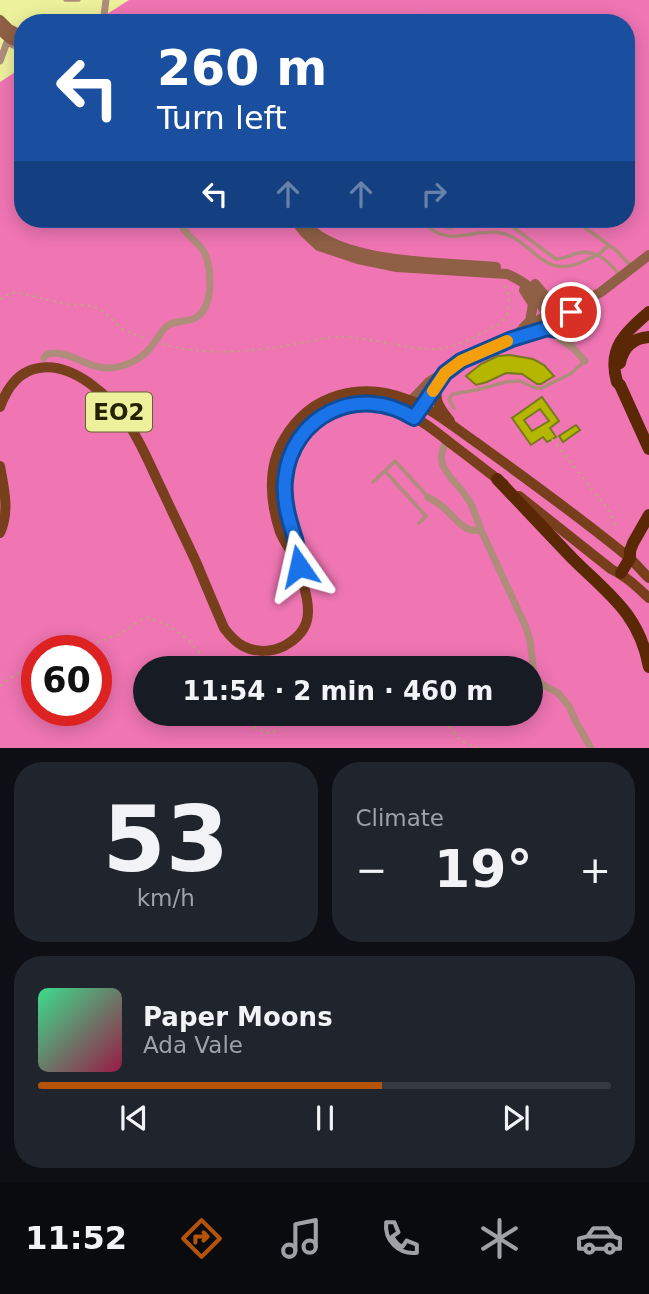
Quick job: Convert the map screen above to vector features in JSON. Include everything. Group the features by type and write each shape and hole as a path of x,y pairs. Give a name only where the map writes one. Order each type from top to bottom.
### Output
{"highway":[{"path":"649,312 617,347 614,369 617,382 649,449"},
{"path":"620,385 619,365 624,351 633,342 649,337"},
{"path":"497,479 626,611 640,634 649,667"},
{"path":"621,573 649,514"}],"main road":[{"name":"ΕΟ2","path":"0,407 8,388 20,376 32,369 53,367 78,376 113,405 130,426 147,458 224,628 235,641 257,650 273,650 287,645 301,631 307,617 308,598 288,518 285,480 289,458 299,437 325,414 344,406 381,405 409,415 447,440 611,569 621,573 649,598"},
{"path":"442,377 437,400 456,429"},
{"name":"ΕΟ2","path":"299,566 281,534 273,501 272,470 275,458 284,437 308,411 342,394 366,391 382,392 416,403 456,429 585,523 630,558 649,578"},
{"path":"0,467 6,513 0,533"}],"street":[{"path":"0,20 14,32"},
{"path":"0,61 5,36"},
{"path":"44,358 53,353 69,356 95,367 126,365 138,359 167,326 196,318 209,298 209,269 204,251 183,228"},
{"path":"301,228 319,246 388,266 507,274 529,286 542,308 556,315"},
{"path":"310,228 329,242 381,257 512,270 532,282 556,315 572,347"},
{"path":"409,415 416,403 461,361 556,315 571,312 649,255"},
{"path":"485,272 516,283 531,299 531,318 515,335"},
{"path":"515,335 559,330 556,315"},
{"path":"556,315 544,323 585,361"},
{"path":"447,440 441,452 442,463 468,499 525,625 530,640 534,674 543,685 558,693 569,706 591,748"},
{"path":"428,497 463,527 474,532 481,530"}],"lane":[{"path":"65,0 79,0"},
{"path":"431,228 448,236 502,233 556,267 572,266 598,256 609,245"},
{"path":"514,228 556,259 586,251 613,266 621,278"},
{"path":"585,228 634,268"},
{"path":"454,408 449,399 453,394 506,382 520,382 542,388 570,374 585,361"},
{"path":"373,482 396,461 428,497"},
{"path":"385,471 426,516 419,523"}],"path":[{"path":"0,299 11,293 19,293 66,304 93,306 125,331 185,350 241,352 323,337 351,336 436,349 472,340 504,320 508,313 507,290 505,285 485,272"},
{"path":"552,439 611,513 615,525"},
{"path":"112,636 126,631 146,617 179,631 202,656"},
{"path":"0,686 21,673"},
{"path":"253,726 267,733 273,733 279,726"},
{"path":"450,726 466,745 479,748"}],"shaded area":[{"path":"129,0 649,0 649,748 0,748 0,82 14,73 14,228 635,228 635,14 107,14"}],"building":[{"path":"498,356 533,359 544,365 554,376 537,384 522,374 506,373 476,385 466,376 481,364"},
{"path":"542,397 559,421 550,428 556,437 547,442 543,437 531,445 512,418","holes":["540,409 549,421 532,431 524,420"]},
{"path":"576,425 580,430 563,442 559,436"}],"slow traffic":[{"path":"433,391 445,373 461,361 507,341"}],"route":[{"path":"299,566 284,493 289,458 305,430 325,414 356,404 381,405 414,418 445,373 461,361 512,339 548,328 559,330 571,312"}]}
